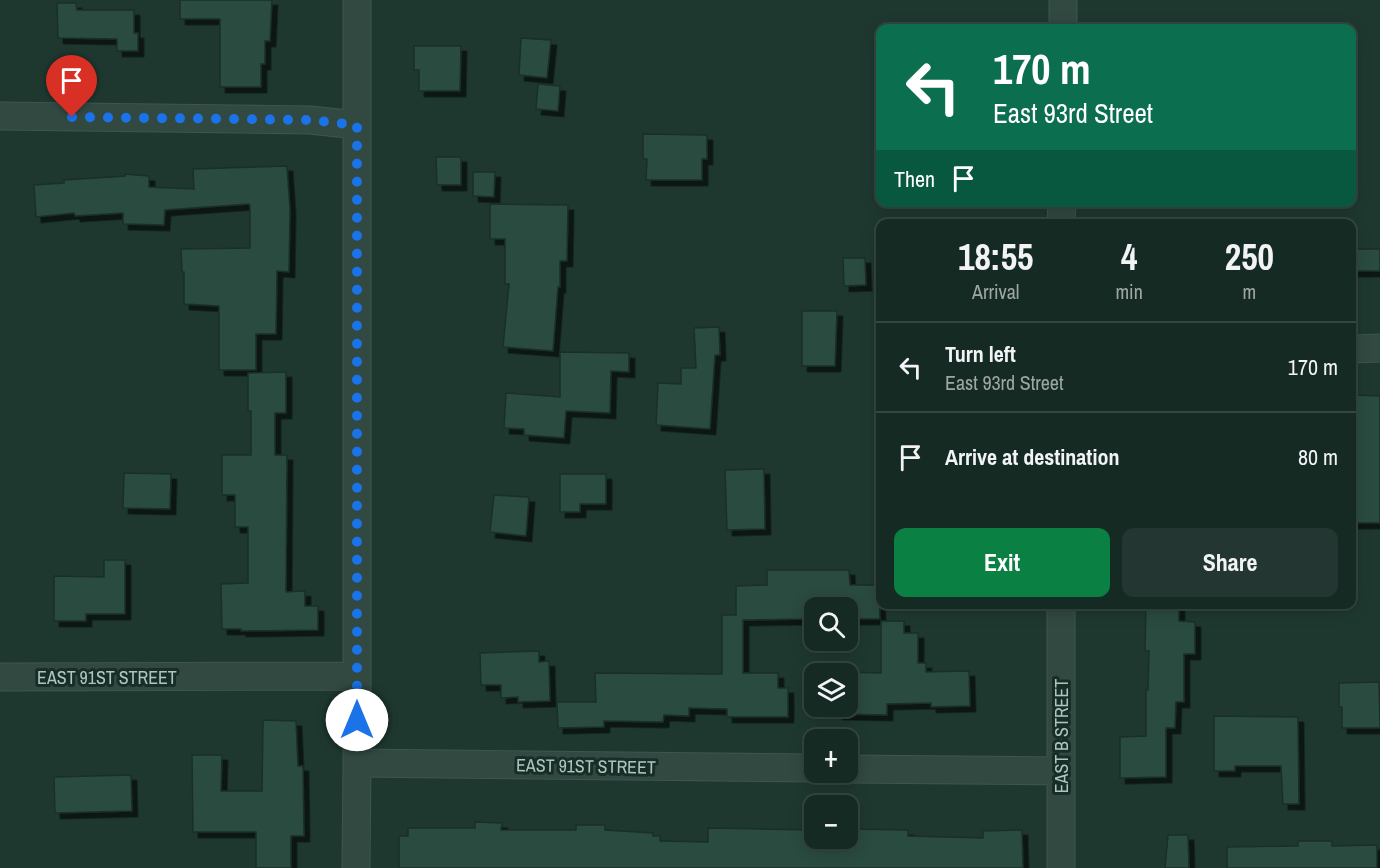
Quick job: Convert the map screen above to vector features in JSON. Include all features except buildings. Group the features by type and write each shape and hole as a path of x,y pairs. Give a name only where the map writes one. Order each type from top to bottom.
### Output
{"street":[{"path":"356,868 357,0"},
{"path":"1063,0 1063,24"},
{"path":"0,116 298,120 357,125"},
{"path":"1356,349 1380,348"},
{"name":"EAST B STREET","path":"1061,609 1061,868"},
{"name":"EAST 91ST STREET","path":"0,677 357,676"},
{"name":"EAST 91ST STREET","path":"357,763 804,768"},
{"path":"858,769 1061,771"}],"route":[{"path":"72,117 310,120 357,125 357,720"}]}
